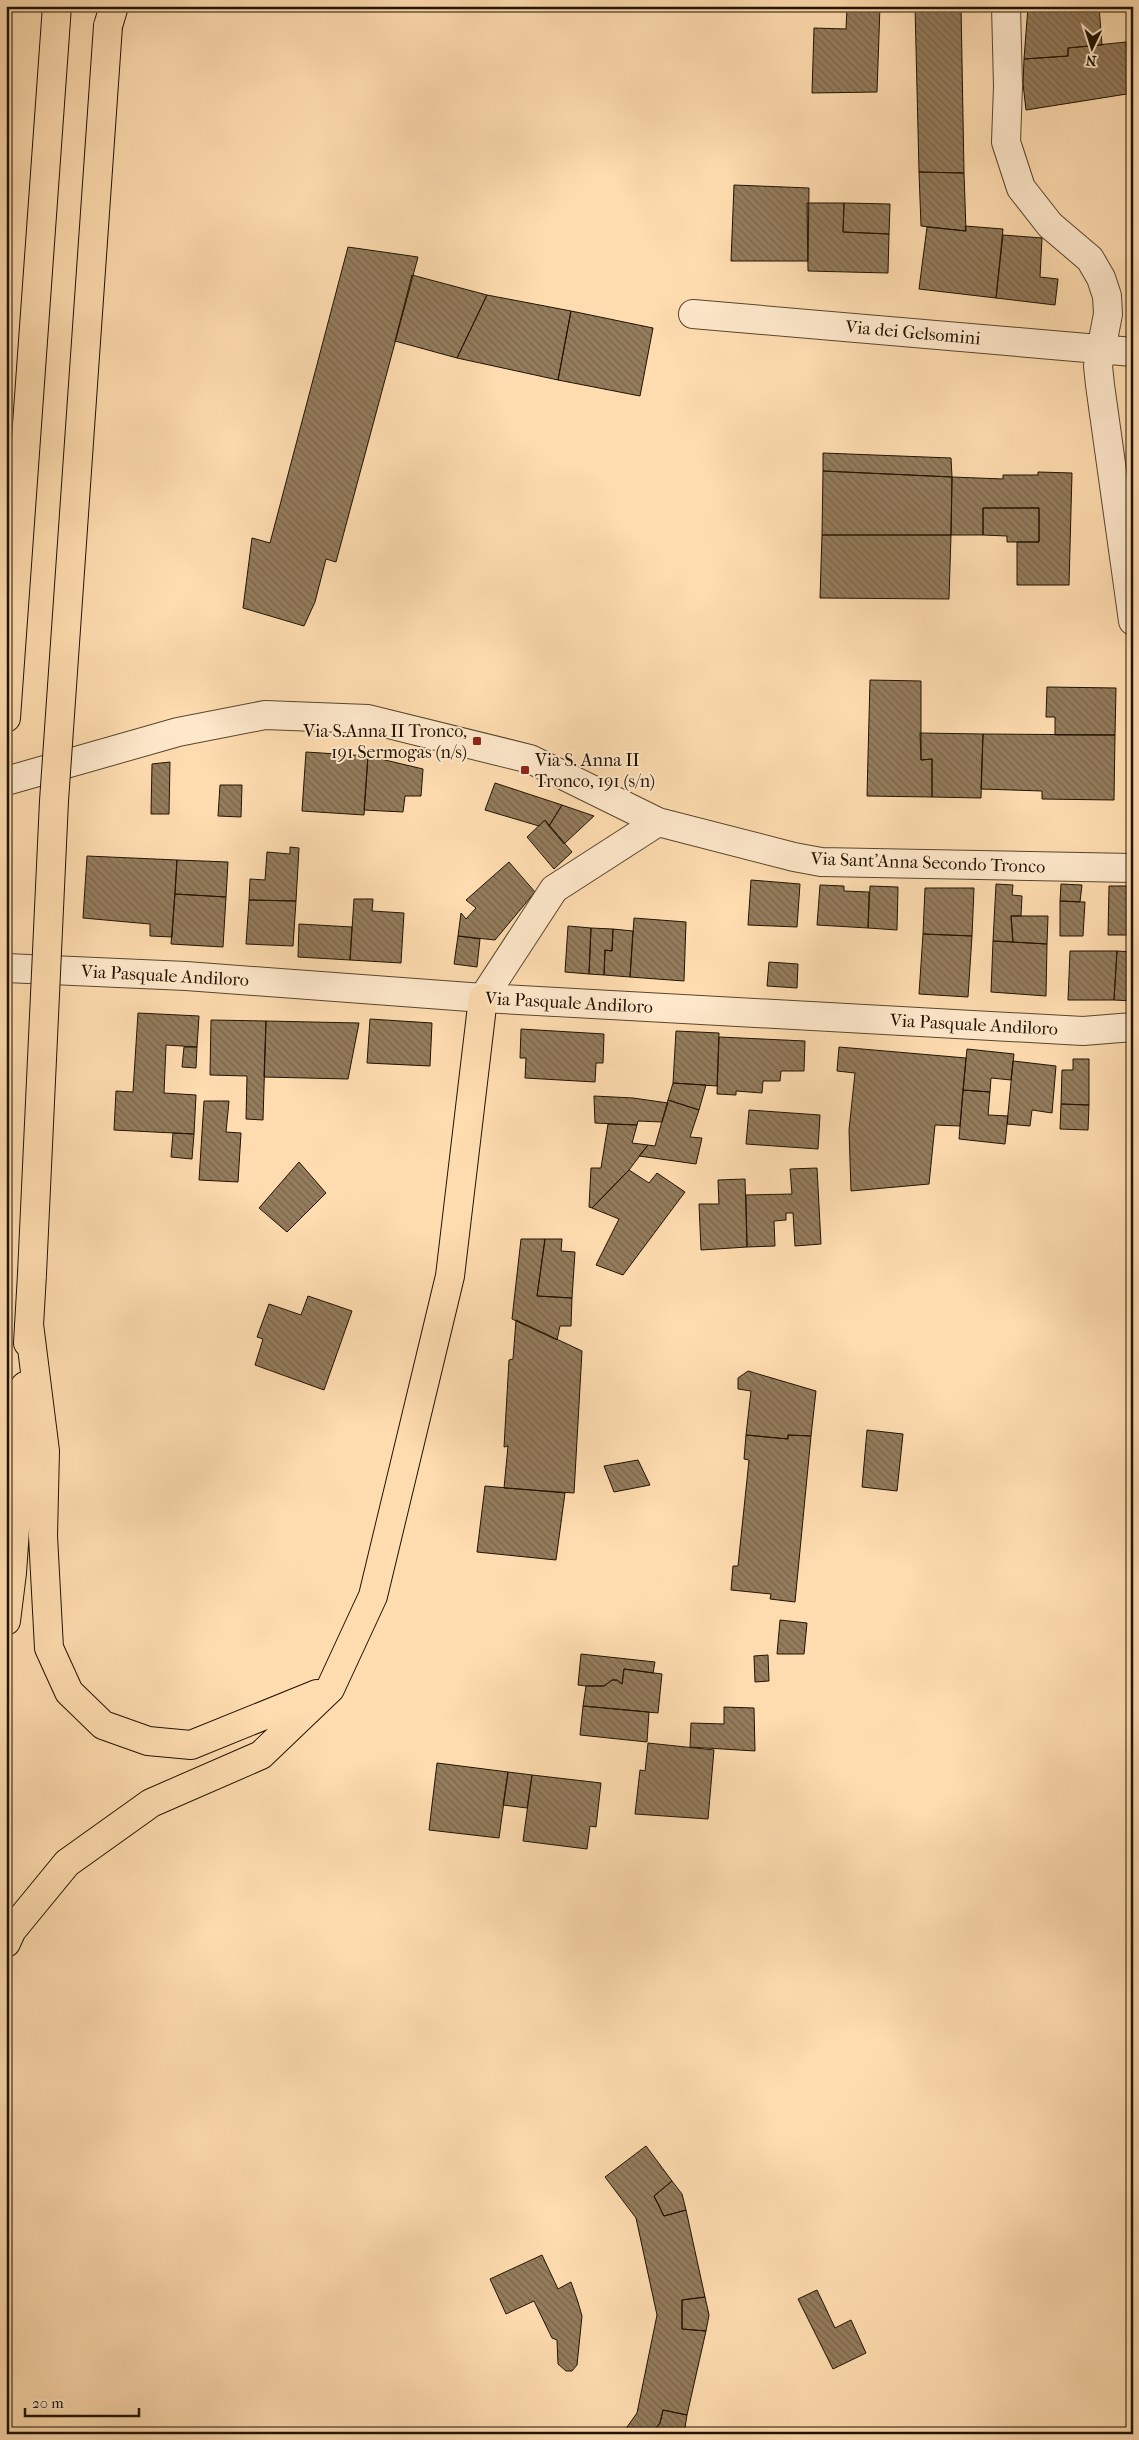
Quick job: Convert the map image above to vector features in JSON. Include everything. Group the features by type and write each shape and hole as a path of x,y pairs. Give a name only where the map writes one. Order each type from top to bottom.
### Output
{"highway":[{"path":"6,718 57,6"},
{"path":"6,1621 12,1574 32,1274 54,801 110,13"},
{"path":"6,1943 12,1930 67,1862 151,1803 261,1755 330,1689 373,1596 450,1276 482,998"},
{"path":"29,1324 45,1451 43,1536 49,1648 69,1692 103,1725 148,1741 192,1745 330,1689"}],"street":[{"path":"1006,6 1008,86 1006,142 1021,188 1050,224 1090,259 1107,296 1108,314 1098,366 1133,621"},
{"name":"Via dei Gelsomini","path":"693,314 1133,352"},
{"name":"Via Sant'Anna Secondo Tronco","path":"6,781 178,732 266,715 368,719 530,759 658,822 821,862 1133,868"},
{"path":"482,998 554,888 658,822"},
{"name":"Via Pasquale Andiloro","path":"6,968 196,977 482,998 1083,1031 1133,1027"}],"building":[{"path":"847,6 880,6 877,92 812,93 814,28 846,29"},
{"path":"915,6 961,6 964,173 919,172"},
{"path":"1099,6 1102,45 1068,48 1068,56 1024,59 1028,7"},
{"path":"1126,42 1133,93 1026,110 1023,84 1024,59 1068,56 1068,48"},
{"path":"919,172 964,173 966,231 921,226"},
{"path":"734,185 809,188 808,261 731,261"},
{"path":"807,203 844,203 843,232 889,234 888,273 808,271"},
{"path":"844,203 890,204 889,234 843,232"},
{"path":"965,226 1003,229 996,298 919,289 927,227 966,231"},
{"path":"1003,235 1042,238 1040,277 1058,279 1055,305 996,298"},
{"path":"348,247 418,257 336,562 326,559 315,602 304,626 243,608 252,538 270,543"},
{"path":"412,275 487,295 457,358 395,341"},
{"path":"487,295 571,311 558,380 457,358"},
{"path":"571,311 653,328 640,396 558,380"},
{"path":"823,453 951,458 952,477 823,471"},
{"path":"823,471 952,477 951,535 822,535"},
{"path":"1038,472 1072,473 1069,585 1017,585 1017,542 1039,542 1039,508 983,508 983,535 951,535 952,477 1003,479 1003,475 1038,475"},
{"path":"983,508 1039,508 1039,542 1007,542 1007,536 983,535"},
{"path":"822,535 951,535 949,599 820,598"},
{"path":"870,680 921,681 921,760 932,759 932,797 867,796"},
{"path":"1047,687 1116,688 1115,735 1055,735 1055,717 1046,717"},
{"path":"920,733 983,734 981,798 932,797 932,759 921,760"},
{"path":"983,734 1115,735 1114,800 1042,799 1042,791 981,789"},
{"path":"306,752 368,756 364,815 302,811"},
{"path":"368,756 423,769 421,796 405,796 403,812 364,810"},
{"path":"170,762 169,814 151,814 152,764"},
{"path":"495,783 562,805 549,826 545,820 539,826 485,810"},
{"path":"220,785 242,785 241,817 218,816"},
{"path":"562,805 594,816 564,844 549,826"},
{"path":"545,820 572,852 554,869 527,837"},
{"path":"290,847 299,848 296,901 249,900 250,879 265,880 267,852 290,854"},
{"path":"87,856 177,860 172,937 150,936 150,924 83,918"},
{"path":"177,860 228,862 226,897 175,894"},
{"path":"509,862 535,892 495,940 458,936 461,913 466,919 476,908 466,900"},
{"path":"751,880 800,884 797,927 748,925"},
{"path":"996,884 1013,885 1012,895 1022,896 1021,916 1011,916 1013,942 993,941"},
{"path":"1061,884 1082,885 1080,902 1060,901"},
{"path":"820,885 844,886 844,891 869,892 868,928 817,925"},
{"path":"870,886 898,887 897,930 868,928"},
{"path":"1109,886 1133,886 1133,935 1108,935"},
{"path":"925,888 974,888 972,936 923,934"},
{"path":"175,894 226,897 223,947 171,944"},
{"path":"354,899 373,899 372,911 404,913 401,963 350,960"},
{"path":"249,900 296,901 293,946 246,944"},
{"path":"1060,901 1085,902 1083,936 1060,936"},
{"path":"1011,916 1048,916 1047,944 1013,942"},
{"path":"634,918 686,922 684,981 630,977"},
{"path":"299,924 352,927 350,960 298,957"},
{"path":"568,926 591,928 589,974 565,972"},
{"path":"591,928 613,929 612,951 605,950 604,975 589,974"},
{"path":"613,929 633,931 630,977 604,975 605,950 612,951"},
{"path":"923,934 972,936 968,997 919,994"},
{"path":"458,936 480,939 477,967 454,964"},
{"path":"993,941 1047,944 1046,996 991,992"},
{"path":"1070,951 1117,951 1114,1000 1068,1000"},
{"path":"1117,951 1133,952 1133,1001 1114,1000"},
{"path":"769,962 798,964 797,988 767,986"},
{"path":"138,1013 199,1016 197,1047 166,1045 164,1093 196,1095 194,1134 114,1130 116,1091 133,1092"},
{"path":"370,1019 432,1023 430,1066 367,1063"},
{"path":"211,1020 266,1021 263,1120 246,1119 247,1076 210,1075"},
{"path":"266,1021 359,1023 348,1079 264,1077"},
{"path":"521,1029 604,1034 603,1063 596,1063 595,1082 525,1078 526,1058 520,1058"},
{"path":"676,1031 719,1033 717,1086 673,1083"},
{"path":"719,1037 805,1041 804,1071 781,1071 780,1081 763,1081 762,1093 736,1091 736,1095 717,1094"},
{"path":"184,1047 197,1047 196,1068 182,1067"},
{"path":"839,1047 966,1058 960,1126 935,1125 929,1184 851,1191 849,1130 855,1073 837,1071"},
{"path":"967,1049 1014,1054 1011,1080 991,1078 990,1092 963,1090"},
{"path":"1073,1059 1089,1059 1089,1105 1061,1104 1062,1070 1073,1070"},
{"path":"1013,1061 1056,1066 1052,1113 1032,1110 1030,1126 1007,1124"},
{"path":"673,1083 706,1085 699,1110 668,1100"},
{"path":"963,1090 990,1092 988,1115 1008,1116 1005,1144 959,1139"},
{"path":"594,1096 633,1098 668,1103 662,1122 638,1121 637,1125 595,1123"},
{"path":"668,1100 699,1110 690,1137 702,1138 696,1164 639,1156 648,1145 655,1146"},
{"path":"204,1101 229,1101 226,1132 241,1133 238,1182 199,1180"},
{"path":"1061,1104 1089,1105 1088,1130 1060,1129"},
{"path":"749,1110 820,1115 818,1149 746,1144"},
{"path":"608,1124 637,1125 632,1143 648,1145 629,1170 592,1208 589,1207 591,1168 601,1168"},
{"path":"173,1133 194,1134 192,1159 171,1157"},
{"path":"299,1162 326,1193 287,1232 259,1208"},
{"path":"817,1168 821,1244 795,1246 793,1213 786,1213 786,1220 774,1221 775,1246 747,1247 746,1195 792,1194 790,1169"},
{"path":"629,1170 649,1183 657,1173 685,1192 623,1275 596,1265 619,1219 592,1208"},
{"path":"745,1179 747,1247 701,1250 699,1204 719,1204 718,1180"},
{"path":"521,1239 545,1239 537,1296 572,1298 571,1326 560,1326 557,1340 512,1319"},
{"path":"545,1239 562,1239 561,1251 575,1252 572,1298 537,1296"},
{"path":"308,1296 352,1311 324,1390 255,1365 263,1339 257,1337 269,1304 301,1315"},
{"path":"516,1320 582,1351 574,1493 504,1488 508,1446 504,1447 509,1360 513,1359"},
{"path":"748,1371 816,1391 811,1436 788,1435 788,1439 746,1435 751,1391 738,1389 738,1378"},
{"path":"867,1430 903,1434 897,1491 862,1487"},
{"path":"746,1435 788,1439 788,1435 811,1436 795,1602 770,1599 771,1594 731,1590 733,1566 738,1566 749,1460 744,1459"},
{"path":"638,1460 650,1485 614,1492 604,1466"},
{"path":"485,1486 565,1493 556,1560 477,1552"},
{"path":"780,1620 807,1623 804,1654 777,1654"},
{"path":"581,1654 655,1662 653,1673 624,1669 622,1684 617,1680 612,1680 604,1686 578,1685"},
{"path":"768,1655 769,1681 755,1682 754,1656"},
{"path":"624,1669 662,1674 658,1713 583,1706 586,1686 604,1686 612,1680 617,1680 622,1684"},
{"path":"583,1706 649,1712 647,1742 580,1735"},
{"path":"724,1707 754,1708 755,1751 690,1747 691,1723 724,1724"},
{"path":"648,1743 714,1750 708,1819 635,1814 640,1770 645,1771"},
{"path":"437,1763 508,1772 499,1838 429,1830"},
{"path":"508,1772 532,1775 527,1808 503,1805"},
{"path":"532,1775 601,1783 596,1827 590,1826 587,1849 523,1841"},
{"path":"646,2146 672,2181 654,2196 664,2216 686,2210 705,2297 682,2300 682,2329 706,2331 687,2415 663,2410 660,2423 652,2434 622,2434 637,2413 657,2315 636,2218 605,2177"},
{"path":"672,2181 682,2194 686,2210 664,2216 654,2196"},
{"path":"542,2255 558,2289 571,2282 582,2316 577,2365 572,2371 566,2371 558,2364 557,2340 552,2338 534,2301 506,2314 490,2279"},
{"path":"817,2290 835,2328 851,2320 866,2353 833,2369 798,2299"},
{"path":"705,2297 709,2315 706,2331 682,2329 682,2300"},
{"path":"663,2410 687,2415 684,2434 652,2434 660,2423"}],"place":[{"name":"Via S.Anna II Tronco, 191 Sermogas (n/s)","path":"477,741"},
{"name":"Via S. Anna II Tronco, 191 (s/n)","path":"525,770"}]}
